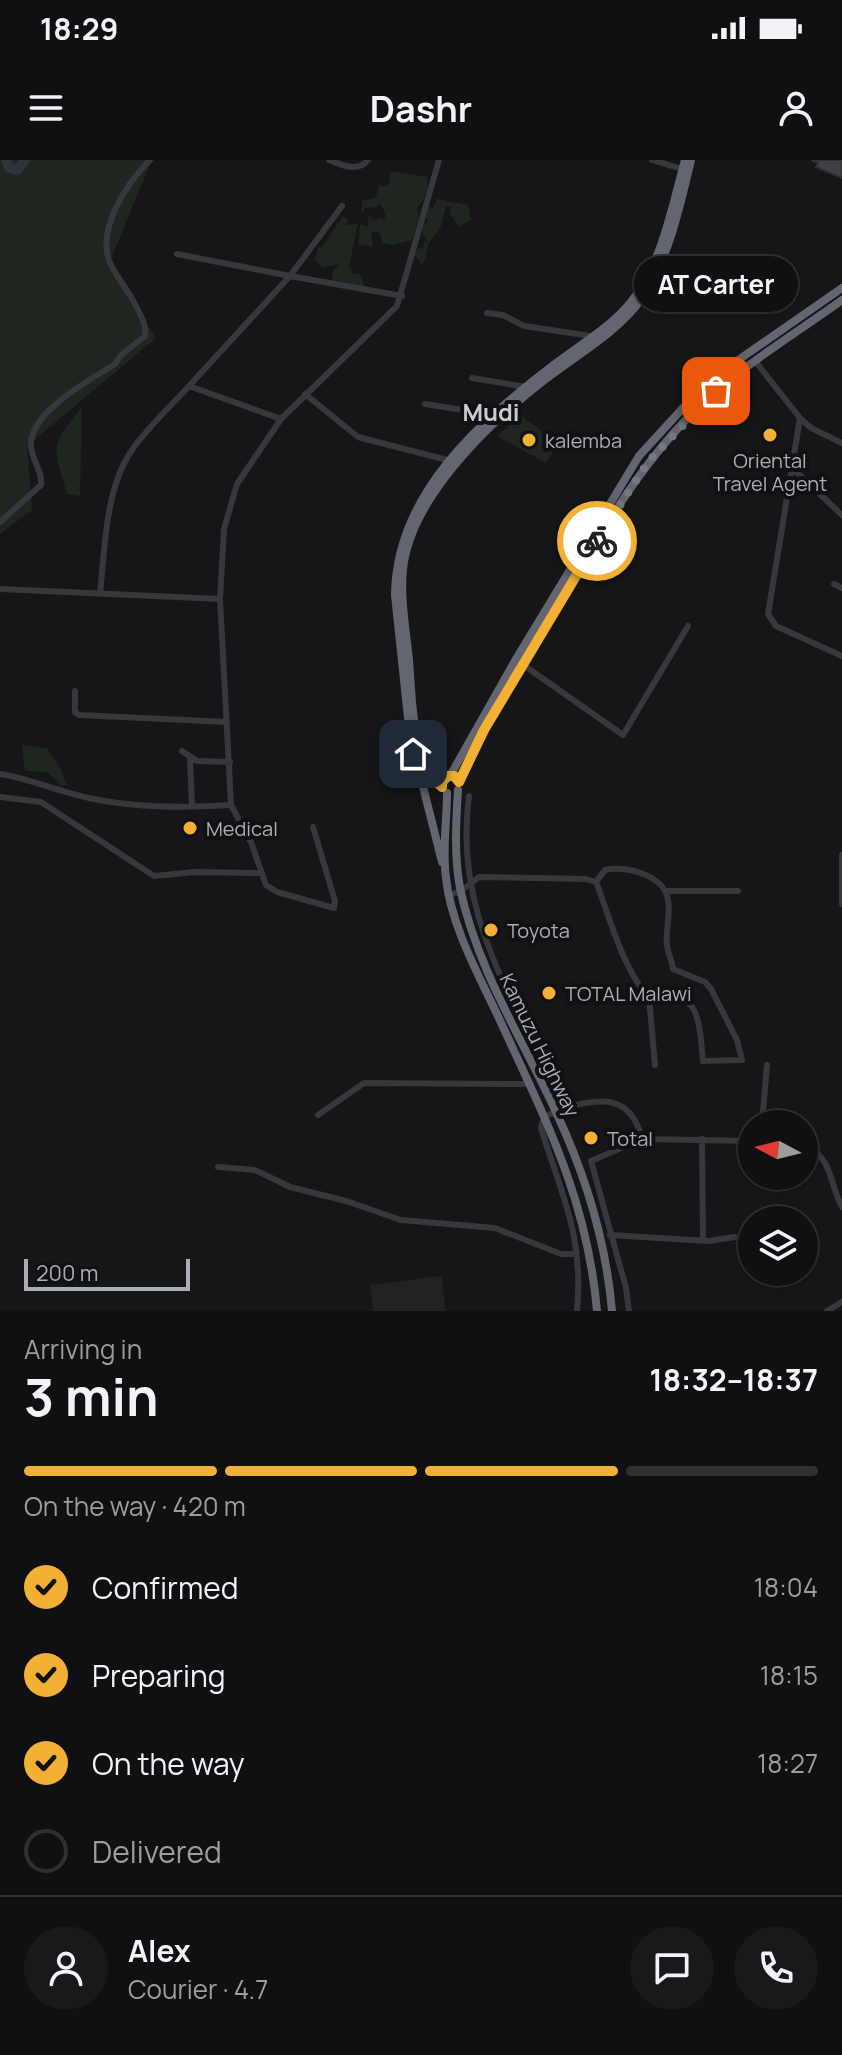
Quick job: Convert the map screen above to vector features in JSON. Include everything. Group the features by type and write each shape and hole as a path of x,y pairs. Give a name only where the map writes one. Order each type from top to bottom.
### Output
{"highway":[{"path":"458,786 425,757 418,737 402,588 408,545 416,524 453,463 532,389 622,321 642,298 668,243 691,160"},
{"path":"446,879 408,727 395,574 407,526 453,463 495,415 623,310 648,275 683,164"},
{"path":"448,777 639,456 694,396 724,370 842,288"},
{"name":"Kamuzu Highway","path":"612,1311 601,1237 560,1110 485,969 461,891 457,853 458,786 484,730 522,664 648,462 701,404 755,361 842,300"},
{"path":"417,764 444,790 458,786"},
{"name":"Kamuzu Highway","path":"448,777 444,790 446,879 450,895 477,972 564,1161 581,1213 593,1265 597,1311"}],"street":[{"path":"0,522 41,485 42,478 34,462 31,444 41,417 115,364 121,355 145,336 146,330 135,304 111,264 107,246 117,207 130,183 150,160"},
{"path":"329,160 355,167 363,166 368,160"},
{"path":"313,827 335,901 334,908 273,891 266,885 251,842 231,805 220,599 224,529 231,496 247,465 281,419 389,315 402,296 439,160"},
{"path":"652,160 683,164"},
{"path":"100,594 107,528 123,466 132,450 290,276 342,206"},
{"path":"177,254 402,296"},
{"path":"487,313 503,315 524,326 591,336"},
{"path":"755,361 800,418 811,428 842,443"},
{"path":"472,378 526,387"},
{"path":"189,386 281,419"},
{"path":"305,394 346,431 358,437 453,463"},
{"path":"425,404 495,415"},
{"path":"800,418 768,614 776,626 842,656"},
{"path":"790,466 842,515"},
{"path":"834,584 842,588"},
{"path":"0,589 220,599"},
{"path":"522,664 623,735 688,626"},
{"path":"75,691 75,712 79,715 227,722"},
{"path":"182,751 190,759 203,763 230,762"},
{"path":"190,759 192,806"},
{"path":"0,774 43,783 96,800 192,806 231,805"},
{"path":"469,796 465,846 479,925 560,1110"},
{"path":"0,797 41,802 157,877 195,872 262,873"},
{"path":"842,855 842,904"},
{"path":"596,882 605,870 633,871 651,877 665,891 671,924 666,936 667,949 673,969 705,982 711,989 737,1040 742,1060 703,1061 697,1021 688,999 678,994 649,997"},
{"path":"450,895 461,891 479,877 596,882"},
{"path":"596,882 626,959 637,982 649,997 655,1065"},
{"path":"665,891 738,891"},
{"path":"763,1110 767,1065"},
{"path":"318,1115 364,1083 528,1084"},
{"path":"577,1311 580,1275 573,1221 541,1128 544,1117 591,1102 627,1108 637,1119 642,1139"},
{"path":"629,1311 626,1288 591,1161 642,1139 738,1140"},
{"path":"702,1139 703,1240"},
{"path":"818,1154 827,1162 842,1207"},
{"path":"218,1167 255,1170 290,1187 346,1201 401,1220 495,1228 564,1255 576,1254"},
{"path":"610,1235 703,1240 735,1237"},
{"path":"827,1311 842,1302"}],"shaded area":[{"path":"0,160 152,160 108,266 156,338 27,446 32,510 0,534"},
{"path":"391,171 427,177 427,190 417,208 419,217 412,240 393,245 383,243 379,232 371,233 373,246 358,245 360,224 367,227 369,215 372,217 370,221 381,218 384,221 385,216 379,203 377,207 365,208 361,214 363,197 365,201 376,197 379,184 383,187 389,184"},
{"path":"437,199 468,205 471,220 459,226 449,213 451,207 446,206 441,225 429,244 422,266 413,252 423,247 424,241 428,243 422,234 423,225 429,222 423,214 428,204 432,210"},
{"path":"343,216 348,220 346,225 358,224 349,266 354,275 359,272 365,287 362,291 354,289 352,284 347,287 334,284 332,272 339,264 323,268 315,260 318,247 322,247"},
{"path":"82,407 80,496 67,494 57,447 64,431"},
{"name":"kalemba","path":"521,415 558,444 546,463 497,436"},
{"path":"22,745 47,748 67,785 61,786 47,772 25,771"},
{"path":"441,1276 446,1311 373,1311 370,1285"}],"building":[{"path":"811,160 842,160 842,178 816,167 818,163"}],"waterway":[{"name":"Mudi","path":"6,160 9,168 17,170 25,160"}],"way so far":[{"path":"597,541 648,462 716,391"}],"place":[{"name":"AT Carter","path":"716,391"},
{"name":"Oriental Travel Agent","path":"770,435"},
{"name":"kalemba","path":"529,440"},
{"name":"Medical","path":"190,828"},
{"name":"Toyota","path":"491,930"},
{"name":"TOTAL Malawi","path":"549,993"},
{"name":"Total","path":"591,1138"}],"district":[{"name":"Mudi","path":"491,411"}],"route":[{"path":"413,754 417,764 442,787 448,776 454,776 459,782 484,730 597,541"}]}
